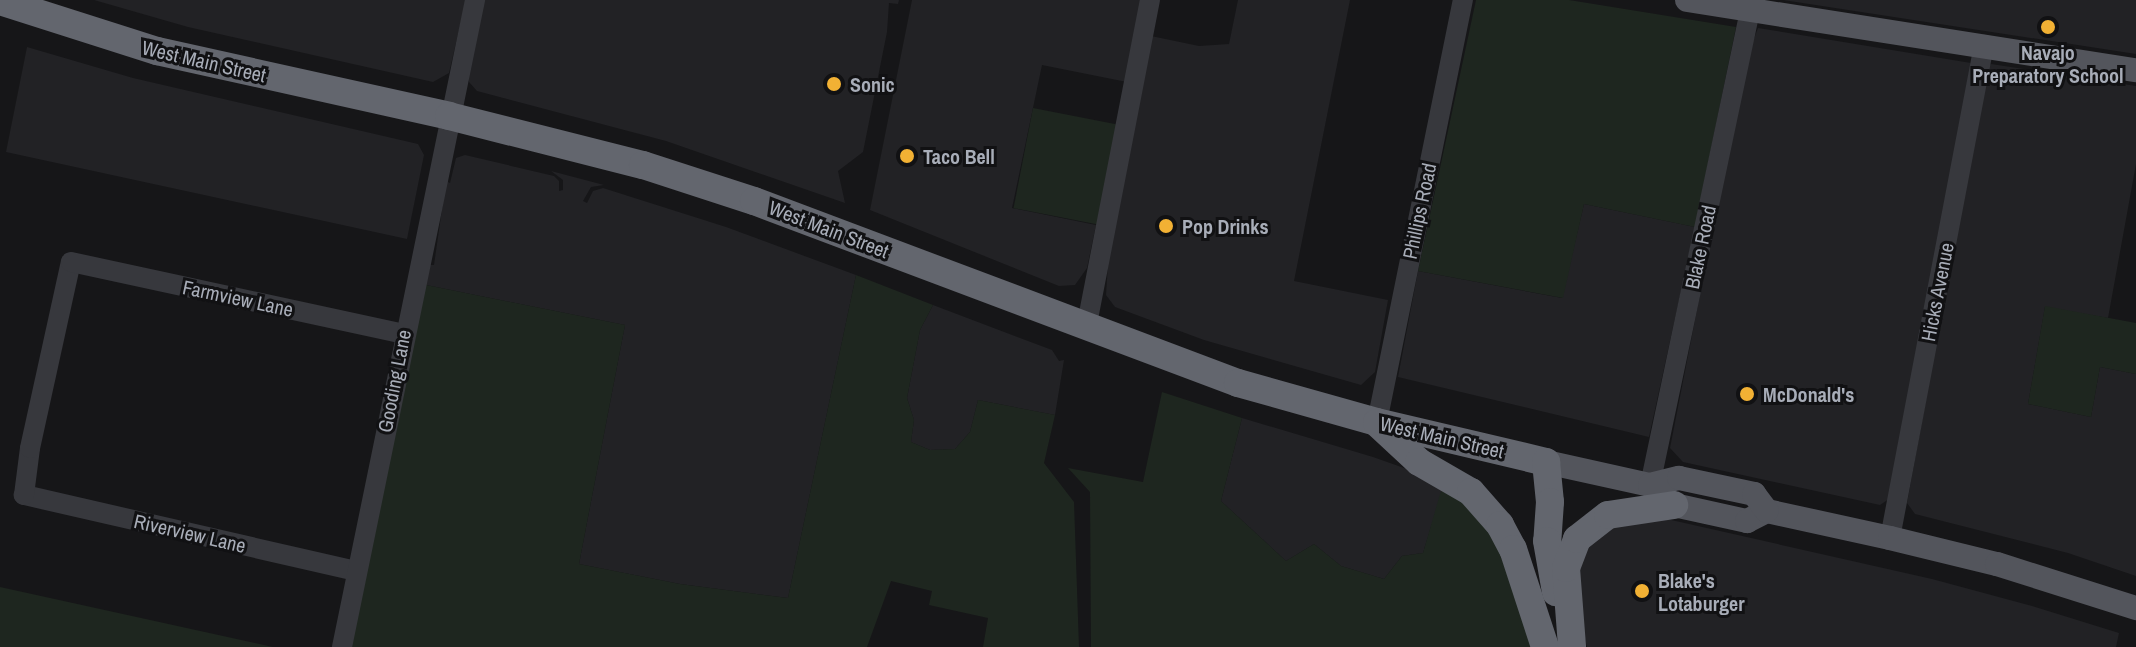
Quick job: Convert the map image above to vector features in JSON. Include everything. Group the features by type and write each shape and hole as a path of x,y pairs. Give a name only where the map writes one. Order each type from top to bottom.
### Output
{"highway":[{"name":"West Main Street","path":"0,1 157,51 449,116 619,158 724,190 1086,329 1238,383 1377,422 1546,462"},
{"path":"1377,422 1419,462 1471,492 1500,525 1558,646"},
{"path":"1546,462 1533,498 1531,576 1558,646"},
{"path":"1558,646 1566,568 1577,539 1608,515 1674,505"}],"main road":[{"path":"1687,0 2136,70"},
{"name":"West Main Street","path":"1546,462 1650,485 1679,478 1754,494 1767,511"},
{"name":"West Main Street","path":"1650,485 1674,505 1747,521 1767,511 1890,538 1997,564 2136,608"}],"street":[{"name":"Gooding Lane","path":"342,647 475,0"},
{"path":"1086,329 1150,0"},
{"name":"Phillips Road","path":"1377,422 1463,0"},
{"name":"Blake Road","path":"1650,485 1750,9"},
{"name":"Hicks Avenue","path":"1890,538 1984,45"},
{"name":"Farmview Lane","path":"24,495 30,448 71,262 404,334"},
{"name":"Riverview Lane","path":"24,495 356,571"}],"shaded area":[{"path":"94,0 466,0 449,73 433,82 188,27"},
{"path":"482,0 899,0 898,4 889,3 887,32 863,152 838,171 845,203 666,141 477,91 469,82 468,73"},
{"path":"912,0 1143,0 1127,82 1042,65 1012,208 1096,225 1087,268 1075,285 1059,286 870,210"},
{"path":"1238,0 1350,0 1294,281 1388,300 1375,372 1361,385 1204,340 1115,307 1106,295 1109,247 1151,36 1199,46 1229,44"},
{"path":"1476,0 1569,0 1736,27 1695,227 1584,204 1563,298 1418,271"},
{"name":"Navajo Preparatory School","path":"1783,0 2136,0 2136,54"},
{"path":"1758,28 1971,63 1889,499 1880,505 1683,462 1670,448 1746,59"},
{"path":"27,47 133,78 418,144 424,155 407,239 6,152"},
{"path":"1991,64 2136,86 2136,164 2108,318 2045,307 2028,404 2091,417 2100,367 2136,374 2136,576 2068,553 1915,514 1907,503 1987,67"},
{"path":"1033,108 1117,124 1098,225 1014,208"},
{"path":"465,155 554,176 559,181 559,191 563,190 563,180 551,171 604,185 591,187 583,201 587,203 593,191 603,188 726,227 856,275 788,598 680,584 579,564 625,325 426,285 430,265 434,265 446,181 450,183 456,158"},
{"path":"1584,204 1695,227 1649,437 1398,377 1418,271 1562,298"},
{"path":"856,275 933,305 920,330 907,398 914,420 911,442 930,450 955,449 970,432 978,400 1055,415 1044,463 1074,502 1079,647 983,647 988,618 929,605 932,591 891,581 867,647 349,647 426,285 625,325 579,564 680,584 788,598"},
{"path":"933,305 1052,350 1059,361 1064,360 1055,415 978,400 970,432 955,449 930,450 911,442 914,420 907,398 920,330"},
{"path":"2045,306 2136,323 2136,374 2100,367 2091,417 2028,404"},
{"path":"1162,392 1242,418 1221,501 1286,561 1314,544 1341,566 1384,579 1402,556 1423,553 1440,494 1446,485 1491,528 1533,647 1091,647 1090,492 1068,468 1143,482"},
{"path":"1242,418 1373,457 1421,474 1443,488 1423,553 1402,556 1384,579 1341,566 1314,544 1286,561 1221,501"},
{"path":"1658,517 1932,579 2032,606 2119,633 2116,647 1587,647 1571,584 1588,534"},
{"path":"0,587 273,647 0,647"}],"place":[{"name":"Navajo Preparatory School","path":"2048,27"},
{"name":"Sonic","path":"834,84"},
{"name":"Taco Bell","path":"907,156"},
{"name":"Pop Drinks","path":"1166,226"},
{"name":"McDonald's","path":"1747,394"},
{"name":"Blake's Lotaburger","path":"1642,591"}]}
